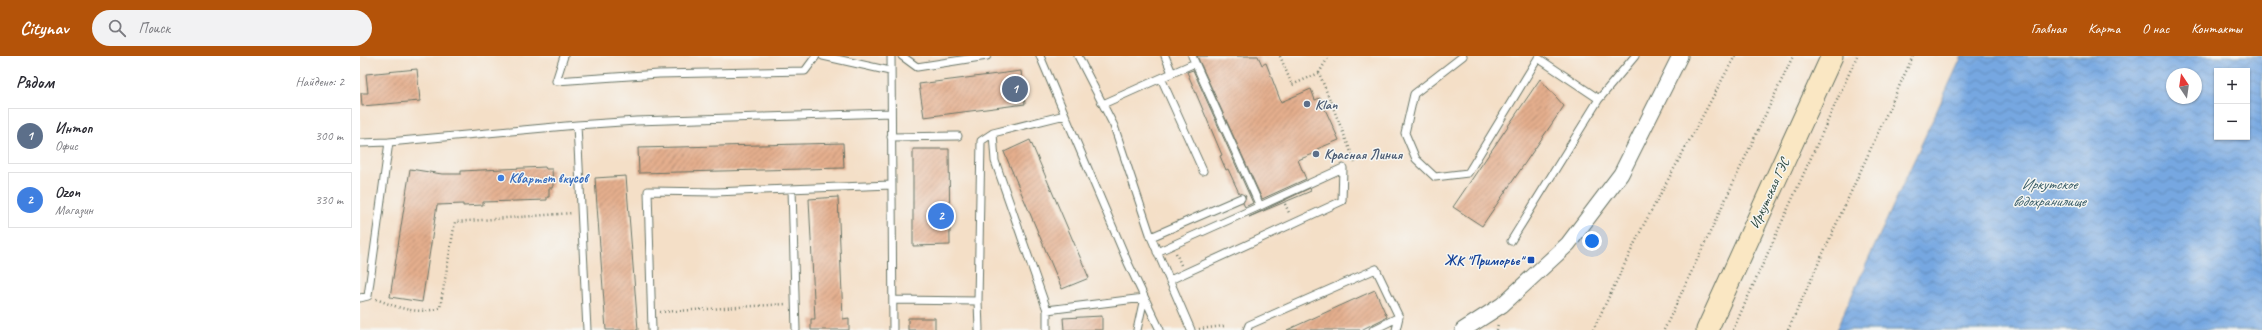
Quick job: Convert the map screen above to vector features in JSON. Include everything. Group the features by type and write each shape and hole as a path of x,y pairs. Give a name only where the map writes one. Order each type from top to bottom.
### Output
{"main road":[{"name":"Иркутская ГЭС","path":"1707,330 1832,56"}],"street":[{"path":"1463,330 1502,305 1568,244 1621,174 1680,56"}],"lane":[{"path":"564,56 556,81 659,74 805,71 816,56"},
{"path":"823,56 890,70"},
{"path":"891,56 890,113 893,330"},
{"path":"902,56 917,67 987,56"},
{"path":"1040,56 1144,298 1160,330"},
{"path":"1078,56 1114,126 1151,237 1191,330"},
{"path":"1165,56 1172,73"},
{"path":"1464,56 1414,94 1405,133 1416,159 1435,177 1468,173 1538,58 1599,99"},
{"path":"1511,241 1599,99 1635,56"},
{"path":"1103,104 1172,73 1194,59 1260,206"},
{"path":"1161,78 1203,171"},
{"path":"360,143 389,142 636,121 890,113"},
{"path":"979,330 978,301 981,141 992,133 1065,115"},
{"path":"577,125 586,330"},
{"path":"992,133 995,161 1047,310 1047,330"},
{"path":"891,137 958,136"},
{"path":"360,298 368,296 389,142"},
{"path":"1157,252 1343,168 1342,201 1170,280"},
{"path":"652,330 648,191 792,189 891,185"},
{"path":"792,189 796,330"},
{"path":"1151,237 1241,198"},
{"path":"1247,330 1249,324 1376,269 1399,318 1396,330"},
{"path":"1047,310 1144,298"},
{"path":"1137,330 1144,298"},
{"path":"893,300 978,301"},
{"path":"1373,330 1399,318"}],"path":[{"path":"1280,56 1292,85 1319,73 1329,56"},
{"path":"1593,330 1642,228 1735,56"},
{"path":"1664,330 1793,56"},
{"path":"1733,330 1858,56"},
{"path":"1788,330 1913,56"},
{"path":"1319,73 1356,162"},
{"path":"1284,202 1294,223"},
{"path":"368,296 408,311 427,312 440,308 455,222 582,212"},
{"path":"1172,245 1185,273"},
{"path":"651,313 795,304"},
{"path":"1191,330 1224,326"}],"water":[{"name":"Иркутское водохранилище","path":"1962,56 2262,56 2262,330 1836,330"}],"building":[{"path":"1197,56 1258,56 1262,65 1266,63 1281,102 1311,89 1315,100 1320,98 1339,140 1317,149 1318,152 1298,160 1306,179 1262,199"},
{"path":"417,69 420,101 362,106 361,93 368,93 366,74"},
{"path":"1193,70 1253,203 1245,207 1243,203 1246,196 1239,193 1228,169 1226,170 1220,156 1222,155 1187,72"},
{"path":"1021,71 1025,104 924,117 919,84"},
{"path":"1540,79 1564,106 1482,226 1453,207"},
{"path":"1030,140 1089,278 1062,289 1004,152"},
{"path":"843,143 844,168 639,173 638,148"},
{"path":"913,149 949,149 950,245 913,246"},
{"path":"545,167 546,169 552,169 553,186 552,188 549,188 549,197 547,197 547,200 483,202 483,205 463,206 463,204 437,205 422,302 390,297 410,169 442,174 461,174 461,171"},
{"path":"626,176 638,330 606,330 595,178"},
{"path":"1310,188 1311,191 1249,217"},
{"path":"838,197 843,319 849,318 849,330 811,330 811,319 815,319 809,199"},
{"path":"1375,290 1387,317 1361,330 1287,330"},
{"path":"1102,316 1102,330 1064,330 1063,318"},
{"path":"908,318 935,318 935,330 908,330"}],"place":[{"name":"Интоп","path":"1015,89"},
{"name":"Klan","path":"1307,104"},
{"name":"Красная Линия","path":"1316,154"},
{"name":"Квартет вкусов","path":"501,178"},
{"name":"Ozon","path":"941,216"},
{"name":"ЖК \"Приморье\"","path":"1531,260"}]}
